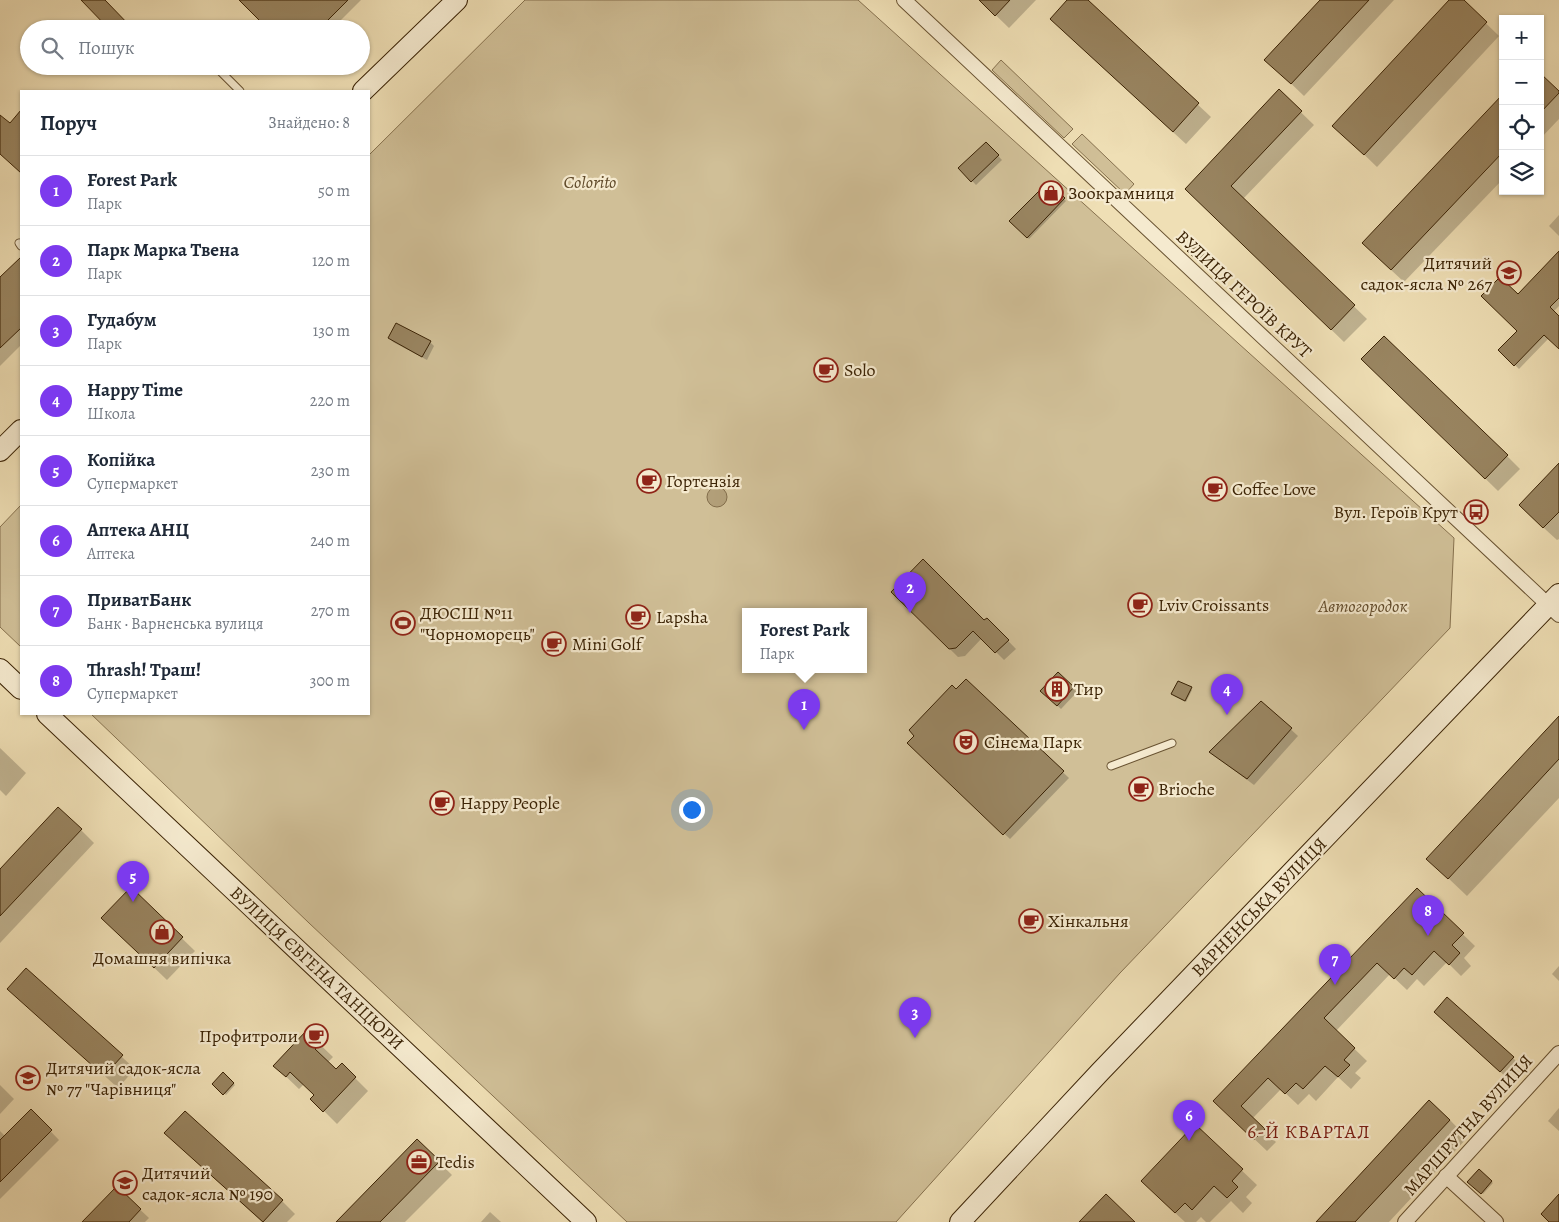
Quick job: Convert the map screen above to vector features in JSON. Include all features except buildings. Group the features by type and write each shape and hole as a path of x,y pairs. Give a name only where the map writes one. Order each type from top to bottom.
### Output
{"street":[{"path":"365,90 457,0"},
{"name":"ВУЛИЦЯ ГЕРОЇВ КРУТ","path":"904,0 1556,605"},
{"path":"0,450 20,431"},
{"name":"ВАРНЕНСЬКА ВУЛИЦЯ","path":"960,1222 1106,1066 1556,605"},
{"path":"0,669 20,688"},
{"name":"ВУЛИЦЯ ЄВГЕНА ТАНЦЮРИ","path":"48,715 586,1222"},
{"name":"МАРШРУТНА ВУЛИЦЯ","path":"1406,1222 1559,1053"},
{"path":"1446,1176 1496,1222"}],"lane":[{"path":"223,75 239,90"},
{"path":"1111,766 1172,743"}],"green space":[{"path":"525,0 858,0 1454,538 1450,628 1120,973 896,1222 627,1222 309,923 92,715 370,715 370,154"},
{"path":"1001,60 1073,129 1064,138 992,70"},
{"path":"1082,134 1134,184 1125,194 1072,144"},
{"path":"20,506 20,646 0,627 0,527"}],"shaded area":[{"path":"717,487 724,490 727,497 724,504 717,507 710,504 707,497 710,490"}],"place":[{"name":"Зоокрамниця","path":"1051,193"},
{"name":"Дитячий садок-ясла № 267","path":"1509,273"},
{"name":"Solo","path":"826,370"},
{"name":"Гортензія","path":"649,481"},
{"name":"Coffee Love","path":"1215,489"},
{"name":"Вул. Героїв Крут","path":"1476,512"},
{"name":"Lviv Croissants","path":"1140,605"},
{"name":"Парк Марка Твена","path":"910,613"},
{"name":"Lapsha","path":"638,617"},
{"name":"ДЮСШ №11 \"Чорноморець\"","path":"403,623"},
{"name":"Mini Golf","path":"554,644"},
{"name":"Тир","path":"1057,689"},
{"name":"Happy Time","path":"1227,715"},
{"name":"Forest Park","path":"804,730"},
{"name":"Сінема Парк","path":"966,742"},
{"name":"Brioche","path":"1141,789"},
{"name":"Happy People","path":"442,803"},
{"name":"Копійка","path":"133,902"},
{"name":"Хінкальня","path":"1031,921"},
{"name":"Домашня випічка","path":"162,932"},
{"name":"Thrash! Траш!","path":"1428,936"},
{"name":"ПриватБанк","path":"1335,985"},
{"name":"Профитроли","path":"316,1036"},
{"name":"Гудабум","path":"915,1038"},
{"name":"Дитячий садок-ясла № 77 \"Чарівниця\"","path":"28,1078"},
{"name":"Аптека АНЦ","path":"1189,1141"},
{"name":"Tedis","path":"419,1162"},
{"name":"Дитячий садок-ясла № 190","path":"125,1183"}],"district":[{"name":"6-Й КВАРТАЛ","path":"1309,1131"}],"park label":[{"name":"Colorito","path":"590,182"},
{"name":"Автогородок","path":"1363,606"}]}
